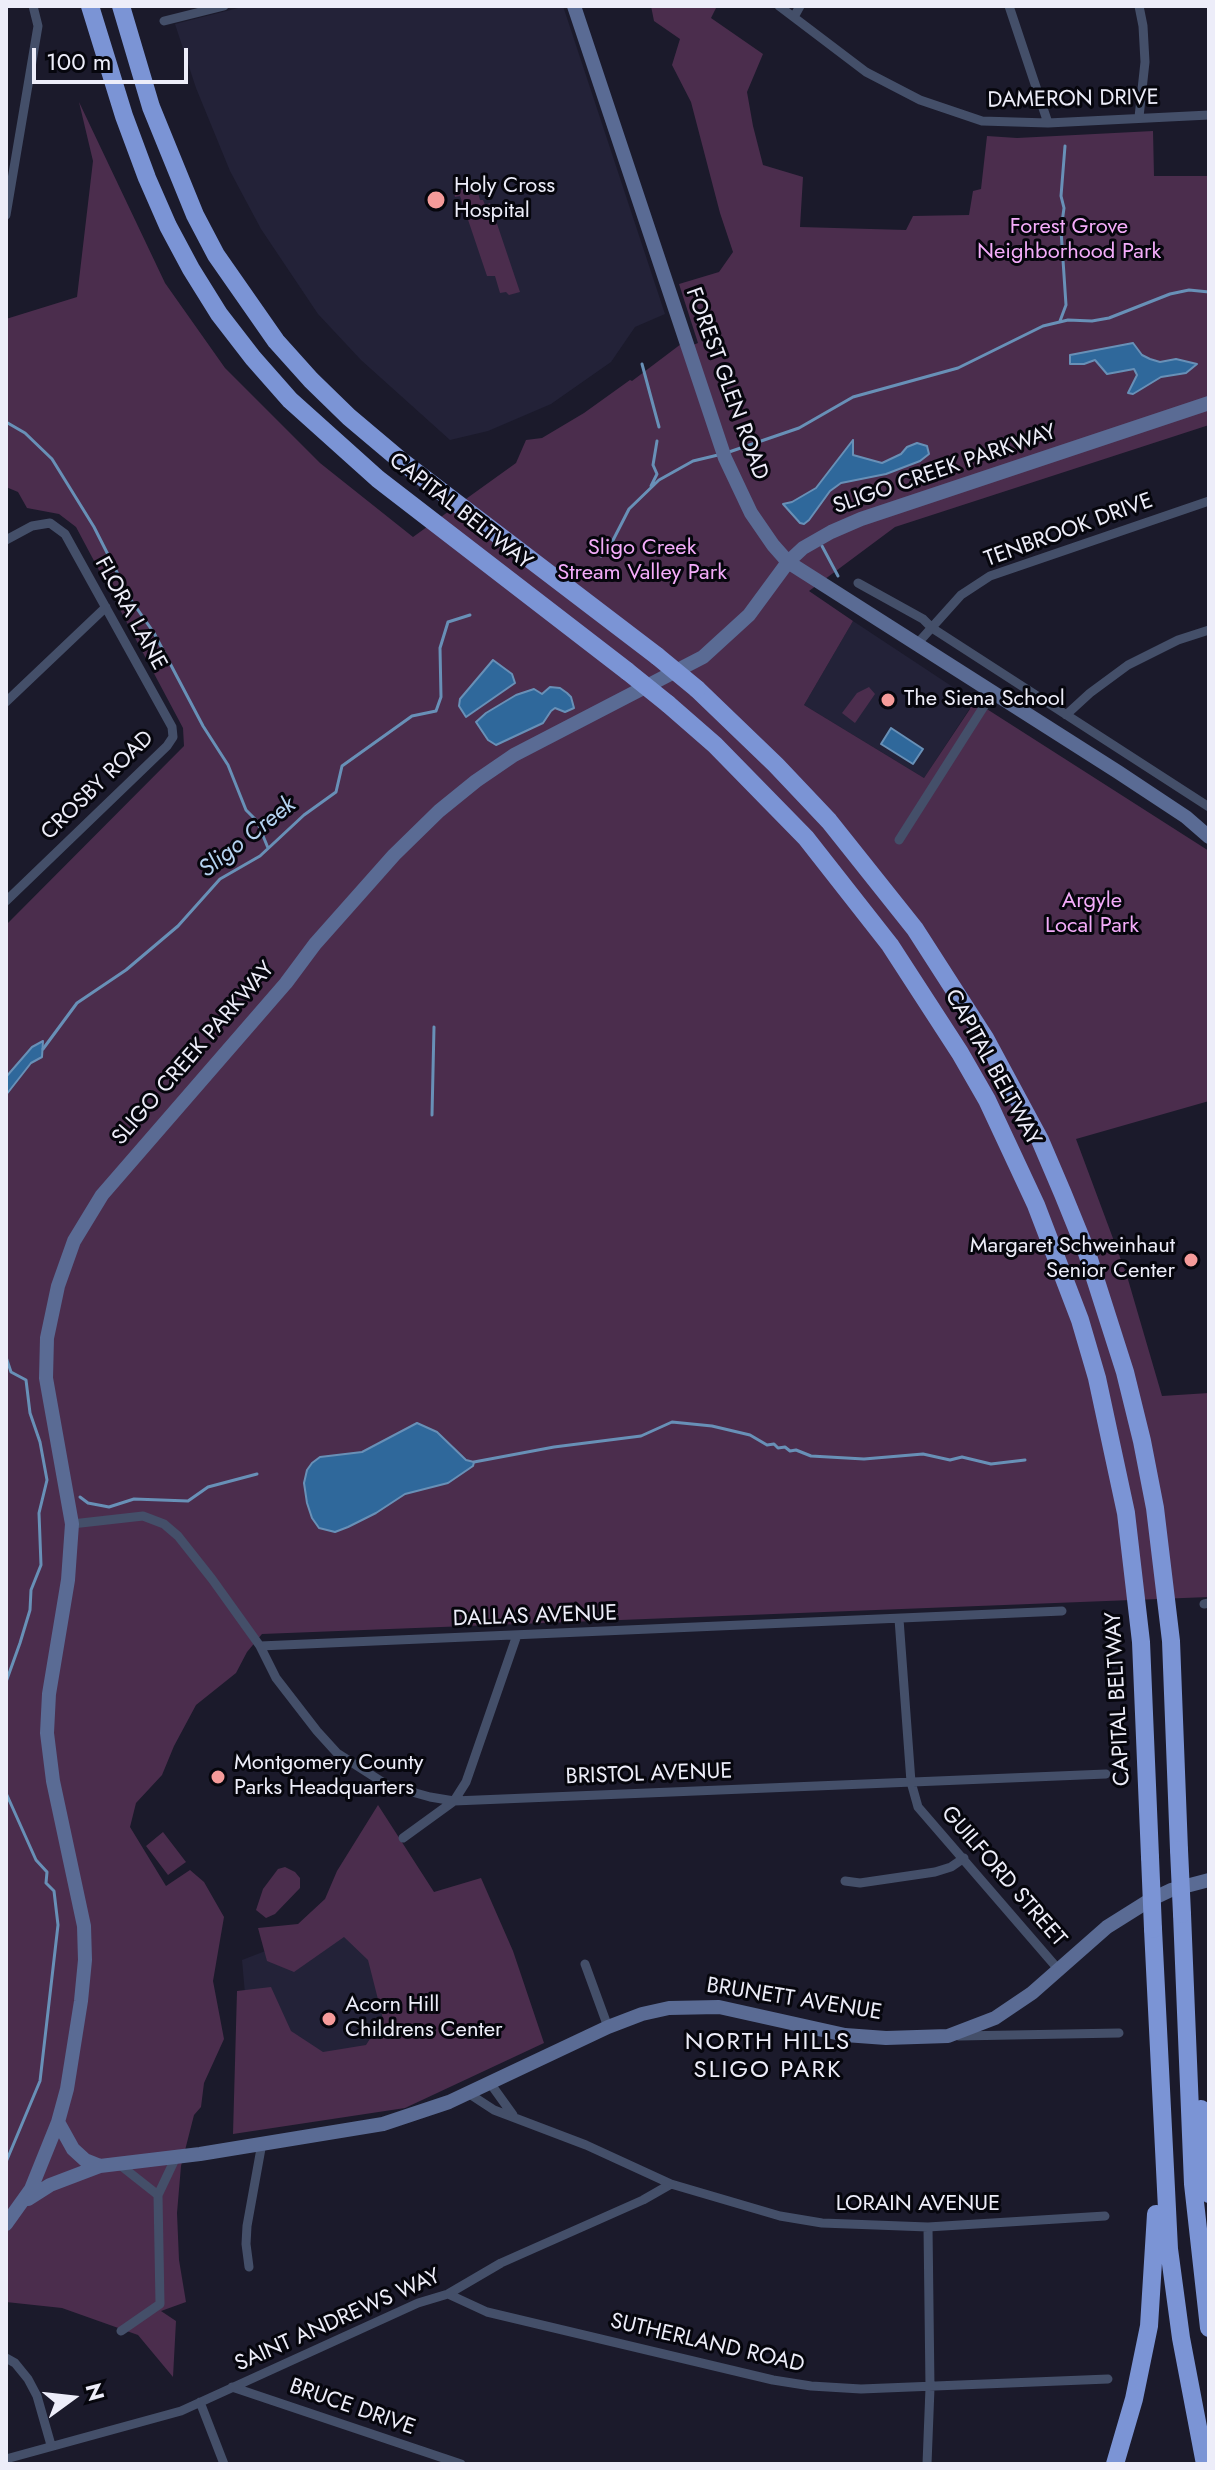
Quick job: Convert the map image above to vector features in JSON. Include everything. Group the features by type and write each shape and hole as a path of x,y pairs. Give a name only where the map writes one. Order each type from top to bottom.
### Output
{"highway":[{"name":"CAPITAL BELTWAY","path":"90,6 147,178 191,269 219,314 290,400 330,439 433,524 668,704 715,745 806,838 890,945 960,1053 1000,1127 1036,1205 1080,1320 1097,1378 1126,1513 1134,1568 1141,1642 1169,2249 1183,2352 1205,2464"},
{"name":"CAPITAL BELTWAY","path":"121,6 151,107 174,166 216,255 276,341 330,399 400,460 657,656 697,689 776,765 829,821 915,929 985,1038 1040,1140 1087,1253 1125,1372 1155,1508 1171,1641 1193,2184 1209,2328"},
{"path":"1182,1914 1209,2194"},
{"path":"1115,2464 1134,2399 1149,2326 1161,2119"}],"street":[{"path":"6,215 10,164 38,26 33,6"},
{"path":"164,21 206,8 224,6"},
{"name":"FOREST GLEN ROAD","path":"574,6 723,451 751,513 788,562 1118,772 1186,817 1209,837"},
{"name":"DAMERON DRIVE","path":"779,6 866,72 920,100 982,121 1048,123 1209,115"},
{"path":"794,17 800,6"},
{"path":"1009,6 1048,123"},
{"path":"1139,6 1145,62 1139,117"},
{"name":"SLIGO CREEK PARKWAY","path":"6,2224 24,2202 40,2172 58,2122 77,2034 85,1960 82,1912 53,1781 47,1733 49,1694 71,1553 72,1524 46,1378 47,1338 58,1286 74,1241 102,1195 286,983 315,944 384,866 439,811 514,755 703,657 749,615 788,562 803,548 861,519 1209,403"},
{"name":"TENBROOK DRIVE","path":"917,644 961,595 990,576 1209,501"},
{"name":"FLORA LANE","path":"6,540 32,526 50,523 65,534 172,727"},
{"path":"858,583 923,619 932,628 1209,807"},
{"path":"6,702 106,607"},
{"path":"1066,715 1128,665 1178,640 1209,630"},
{"path":"899,840 993,692"},
{"name":"CROSBY ROAD","path":"6,901 167,746 173,737 172,727"},
{"path":"72,1524 130,1516 143,1516 164,1524 178,1536 212,1579 260,1646"},
{"name":"DALLAS AVENUE","path":"260,1646 1062,1611"},
{"name":"GUILFORD STREET","path":"899,1619 911,1782 918,1807 1058,1969"},
{"path":"403,1838 454,1801 466,1782 517,1635"},
{"name":"BRISTOL AVENUE","path":"260,1646 276,1678 337,1753 387,1785 454,1801 1106,1774"},
{"path":"845,1881 860,1883 935,1872 951,1867 964,1858"},
{"name":"BRUNETT AVENUE","path":"24,2202 50,2185 100,2166 383,2124 449,2102 608,2027 669,2008 719,2007 845,2035 886,2038 948,2036 995,2018 1032,1993 1107,1927 1150,1900 1171,1890 1209,1880"},
{"path":"585,1964 608,2027"},
{"path":"948,2036 1119,2033"},
{"path":"490,2083 508,2110 519,2120"},
{"name":"LORAIN AVENUE","path":"468,2093 494,2110 586,2145 671,2184 780,2216 851,2225 928,2227 1105,2216"},
{"path":"58,2122 73,2149 85,2160 100,2166"},
{"path":"249,2267 247,2226 262,2143"},
{"path":"121,2331 160,2304 158,2195 176,2157"},
{"path":"120,2165 158,2195"},
{"name":"SAINT ANDREWS WAY","path":"6,2459 181,2411 418,2303 448,2294 501,2263 643,2200 671,2184"},
{"path":"927,2464 930,2388 928,2227"},
{"name":"SUTHERLAND ROAD","path":"448,2294 487,2312 773,2380 861,2389 1108,2379"},
{"path":"6,2358 15,2363 37,2396 51,2445"},
{"name":"BRUCE DRIVE","path":"232,2387 461,2464"},
{"path":"200,2402 224,2464"}],"shaded area":[{"name":"Holy Cross Hospital","path":"246,6 563,6 665,314 635,327 611,362 551,404 488,431 450,440 361,360 318,314 261,229 230,171 196,88 175,24"},
{"name":"The Siena School","path":"853,621 968,697 970,708 924,778 804,705"},
{"name":"Acorn Hill Childrens Center","path":"369,1911 409,2048 252,2073 242,1960"}],"green space":[{"path":"651,6 717,6 711,18 763,54 747,92 753,126 763,165 803,177 800,227 906,230 913,216 969,215 973,191 981,189 987,136 1017,138 1153,131 1154,176 1209,176 1209,425 895,527 809,591 853,621 804,705 924,778 970,709 968,697 1209,851 1209,1101 1076,1139 1127,1276 1162,1396 1209,1393 1209,1597 262,1634 247,1652 236,1673 196,1705 162,1775 136,1803 130,1827 166,1886 190,1870 204,1882 224,1917 213,1981 224,2039 204,2083 201,2107 194,2115 181,2166 177,2213 179,2260 186,2302 161,2311 176,2321 173,2377 138,2335 62,2308 6,2302 6,925 184,746 183,728 76,527 59,514 27,508 18,492 6,487 6,319 77,297 93,161 79,102 165,283 225,368 320,463 413,537 516,463 526,440 542,438 584,413 681,344 683,349 698,343 679,284 719,272 733,252 691,102 672,65 680,39 654,21"},
{"path":"476,185 480,200 485,205 490,203 520,292 509,295 500,293 495,276 487,276 460,196 455,197 454,192"},
{"path":"869,687 875,694 855,723 842,713 857,693"},
{"path":"378,1805 434,1892 481,1878 513,1951 544,2043 405,2108 233,2134 237,1991 271,1987 291,2031 323,2052 366,2045 383,2019 368,1960 344,1937 294,1972 267,1961 258,1928 298,1924 325,1899 337,1871"},
{"path":"163,1832 186,1862 168,1875 146,1846"},
{"path":"285,1867 300,1878 300,1888 275,1914 266,1918 256,1910 263,1889 278,1869"}],"water":[{"path":"1133,343 1142,355 1150,359 1160,362 1176,359 1197,364 1186,373 1161,377 1133,394 1128,393 1137,375 1134,369 1107,374 1095,360 1070,364 1070,355"},
{"path":"853,440 853,455 882,463 917,443 927,446 929,454 920,461 886,474 841,483 830,491 809,520 800,523 783,504 816,488"},
{"path":"493,660 512,674 515,683 466,717 459,706 460,699"},
{"path":"550,687 567,693 574,708 565,712 555,708 543,723 496,745 488,740 476,722 516,695 534,689 542,694"},
{"path":"891,728 923,749 913,764 881,744"},
{"path":"43,1041 42,1057 31,1063 6,1095 6,1077 32,1047"},
{"path":"417,1423 437,1432 466,1460 474,1462 473,1466 448,1483 405,1494 348,1527 335,1532 319,1528 307,1503 304,1483 312,1463 320,1457 362,1452"}],"waterway":[{"path":"1060,321 1066,305 1061,230 1065,146"},
{"path":"729,452 799,428 853,397 958,368 1043,326 1068,320 1109,318 1170,294 1189,290 1209,292"},
{"path":"642,364 659,427"},
{"path":"6,422 25,433 52,459 94,527 131,600 154,633 203,726 228,765 246,810 257,821 268,848"},
{"path":"651,486 657,474 653,465 657,441"},
{"path":"601,556 608,550 629,509 659,480 693,461 718,455"},
{"path":"822,546 838,576"},
{"name":"Sligo Creek","path":"43,1049 77,1003 126,970 178,926 220,879 260,856 304,815 336,792 342,766 412,716 436,711 441,697 440,648 448,622 470,615"},
{"path":"432,1115 434,1027"},
{"name":"Sligo Creek","path":"6,1357 11,1372 26,1380 30,1413 40,1442 47,1480 39,1513 41,1565 31,1590 30,1610 6,1682"},
{"path":"474,1462 554,1447 641,1436 672,1422 712,1426 750,1435 767,1445 774,1444 778,1448 785,1447 811,1456 864,1459 923,1454 950,1460 962,1457 991,1464 1025,1460"},
{"path":"80,1497 88,1503 109,1507 134,1499 188,1501 208,1487 257,1474"},
{"name":"Sligo Creek","path":"6,1793 36,1860 47,1872 46,1883 54,1891 58,1925 40,2081 6,2162"}],"place":[{"name":"Holy Cross Hospital","path":"436,200"},
{"name":"The Siena School","path":"888,700"},
{"name":"Margaret Schweinhaut Senior Center","path":"1191,1260"},
{"name":"Montgomery County Parks Headquarters","path":"218,1777"},
{"name":"Acorn Hill Childrens Center","path":"329,2019"}],"district":[{"name":"NORTH HILLS SLIGO PARK","path":"768,2057"}],"park label":[{"name":"Forest Grove Neighborhood Park","path":"1069,240"},
{"name":"Sligo Creek Stream Valley Park","path":"642,562"},
{"name":"Argyle Local Park","path":"1092,914"}]}
